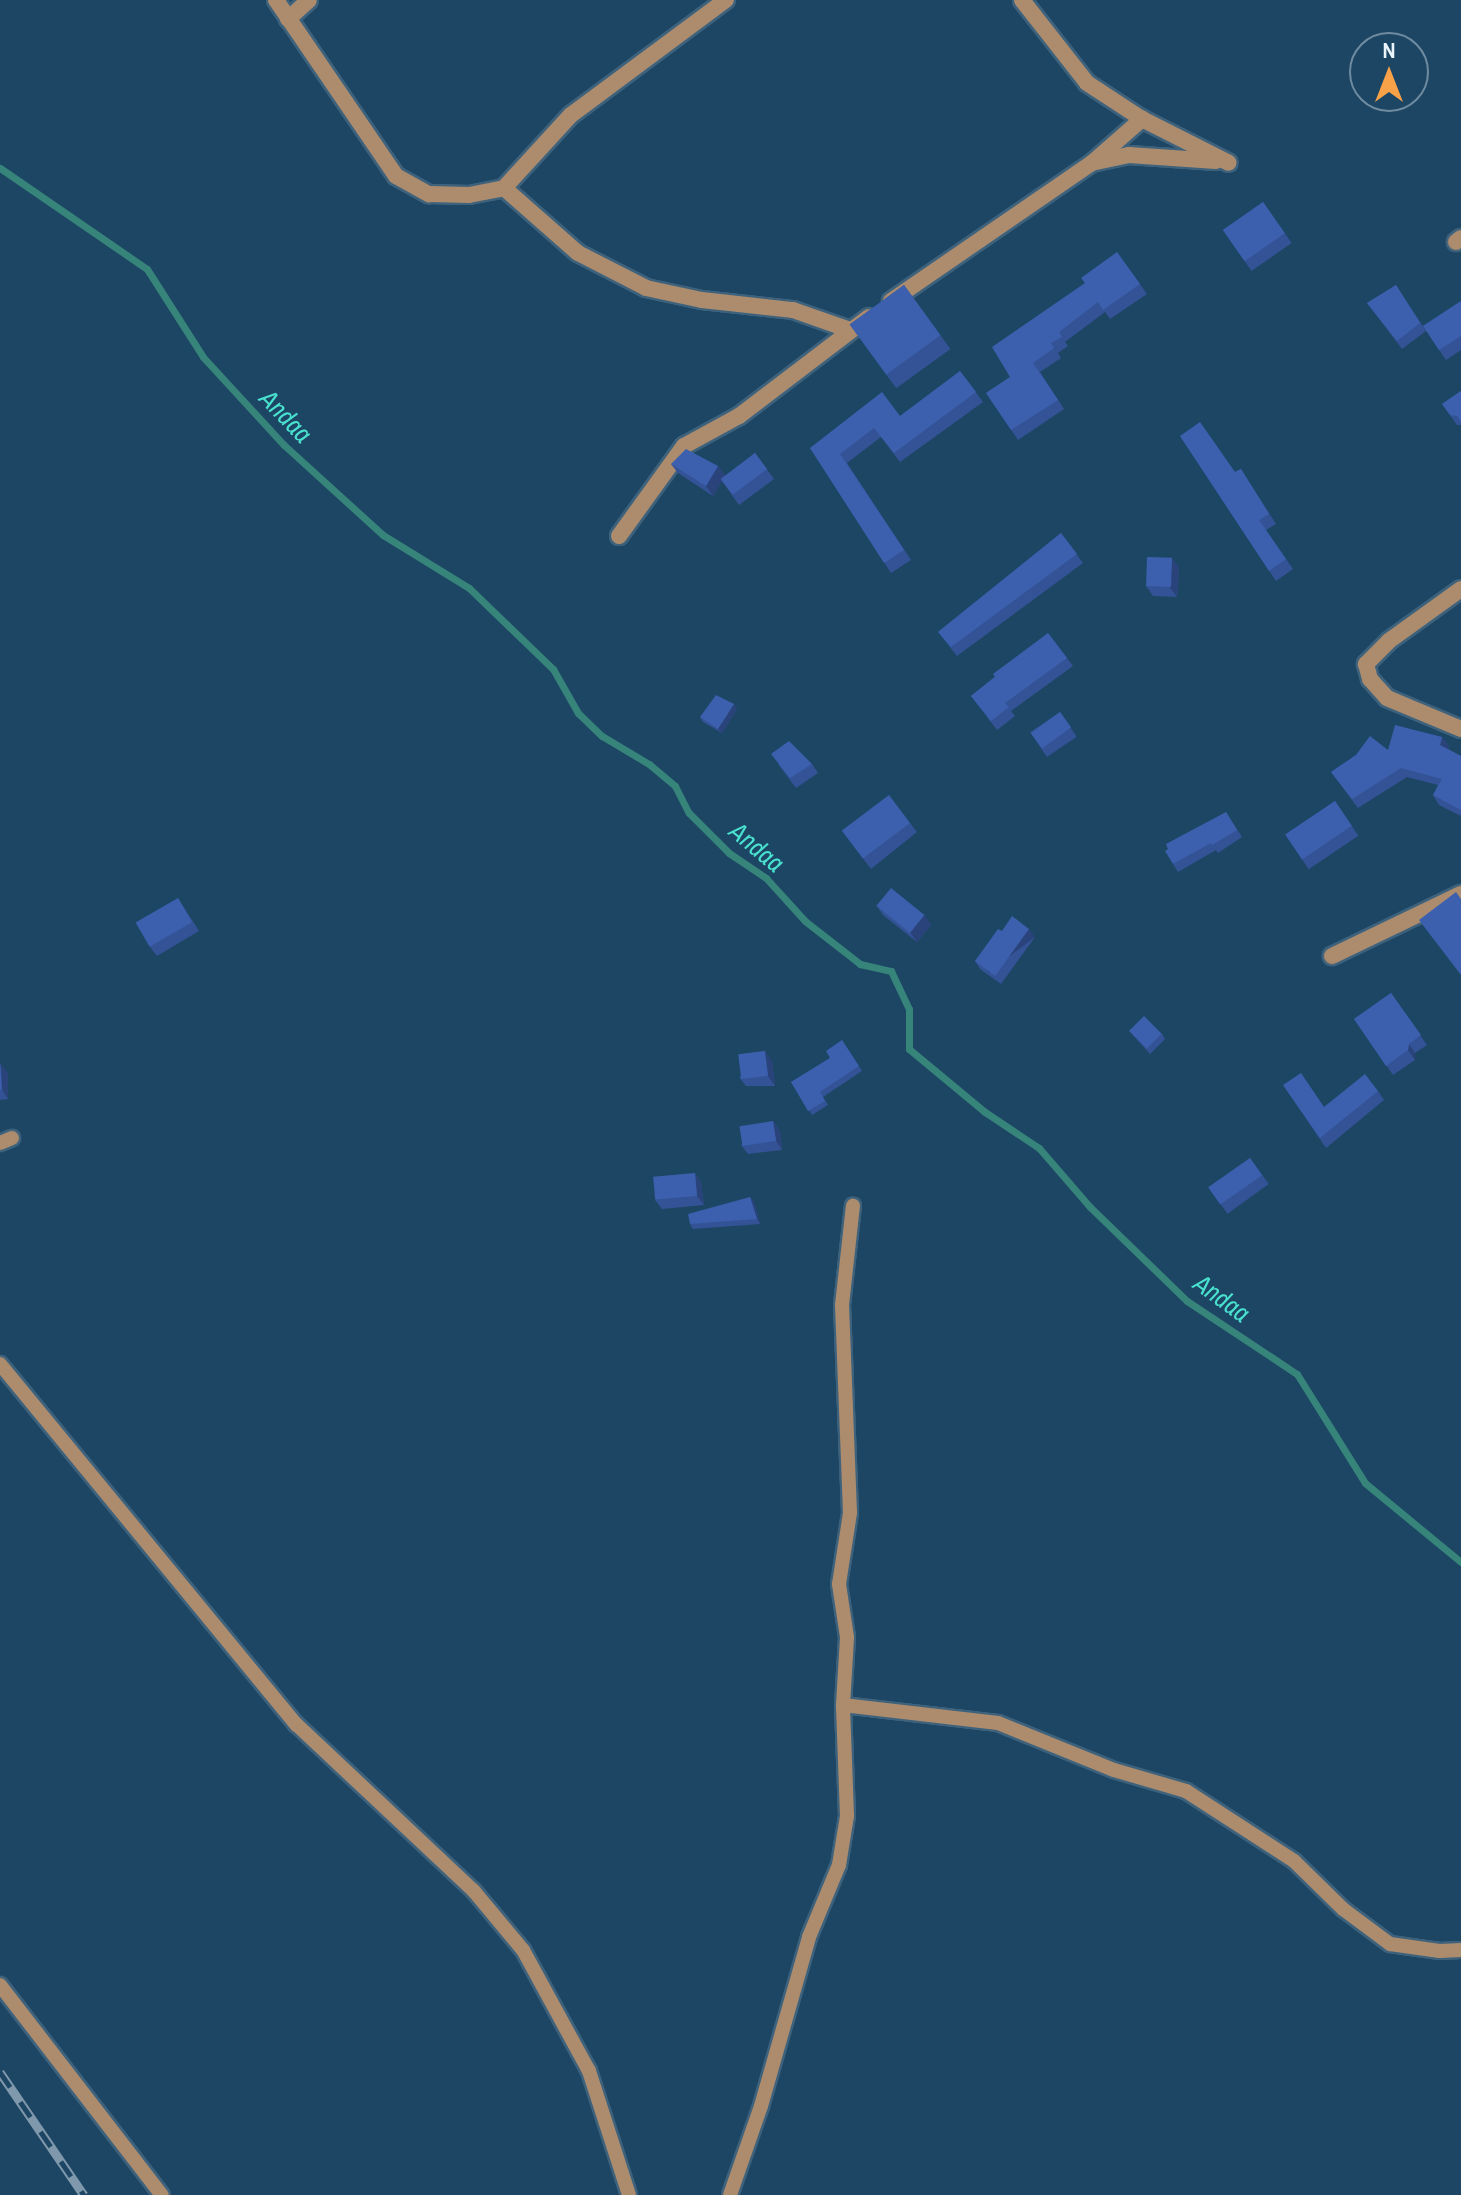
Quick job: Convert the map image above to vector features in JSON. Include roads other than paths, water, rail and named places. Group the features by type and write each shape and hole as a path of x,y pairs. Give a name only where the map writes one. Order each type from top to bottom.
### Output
{"street":[{"path":"276,0 396,176 429,194 469,195 504,188 571,115 726,0"},
{"path":"288,19 309,0"},
{"path":"1022,0 1087,83 1142,119 1229,163 1186,157 1129,155 1092,163"},
{"path":"619,536 684,446 739,416 850,330 1092,163 1142,119"},
{"path":"504,188 578,253 646,288 702,300 793,310 850,330"},
{"path":"1461,589 1389,641 1366,664 1370,679 1387,698 1461,729"},
{"path":"1332,956 1461,894"}],"lane":[{"path":"730,2195 761,2106 809,1937 839,1865 847,1816 843,1705 847,1637 839,1584 850,1513 842,1305 853,1206"},
{"path":"0,1364 297,1725 473,1890 523,1950 589,2071 629,2195"},
{"path":"843,1705 998,1723 1114,1770 1186,1791 1294,1861 1343,1909 1390,1944 1461,1950"},
{"path":"0,1985 162,2195"}],"waterway":[{"name":"Andaa","path":"0,168 147,269 203,357 284,445 383,535 469,588 553,669 578,713 602,736 649,764 675,786 689,813 729,853 766,878 805,921 860,964 891,971 909,1009 909,1049 985,1112 1039,1148 1090,1207 1187,1301 1297,1374 1365,1483 1461,1562"}],"railway":[{"path":"0,2072 84,2195"}]}
